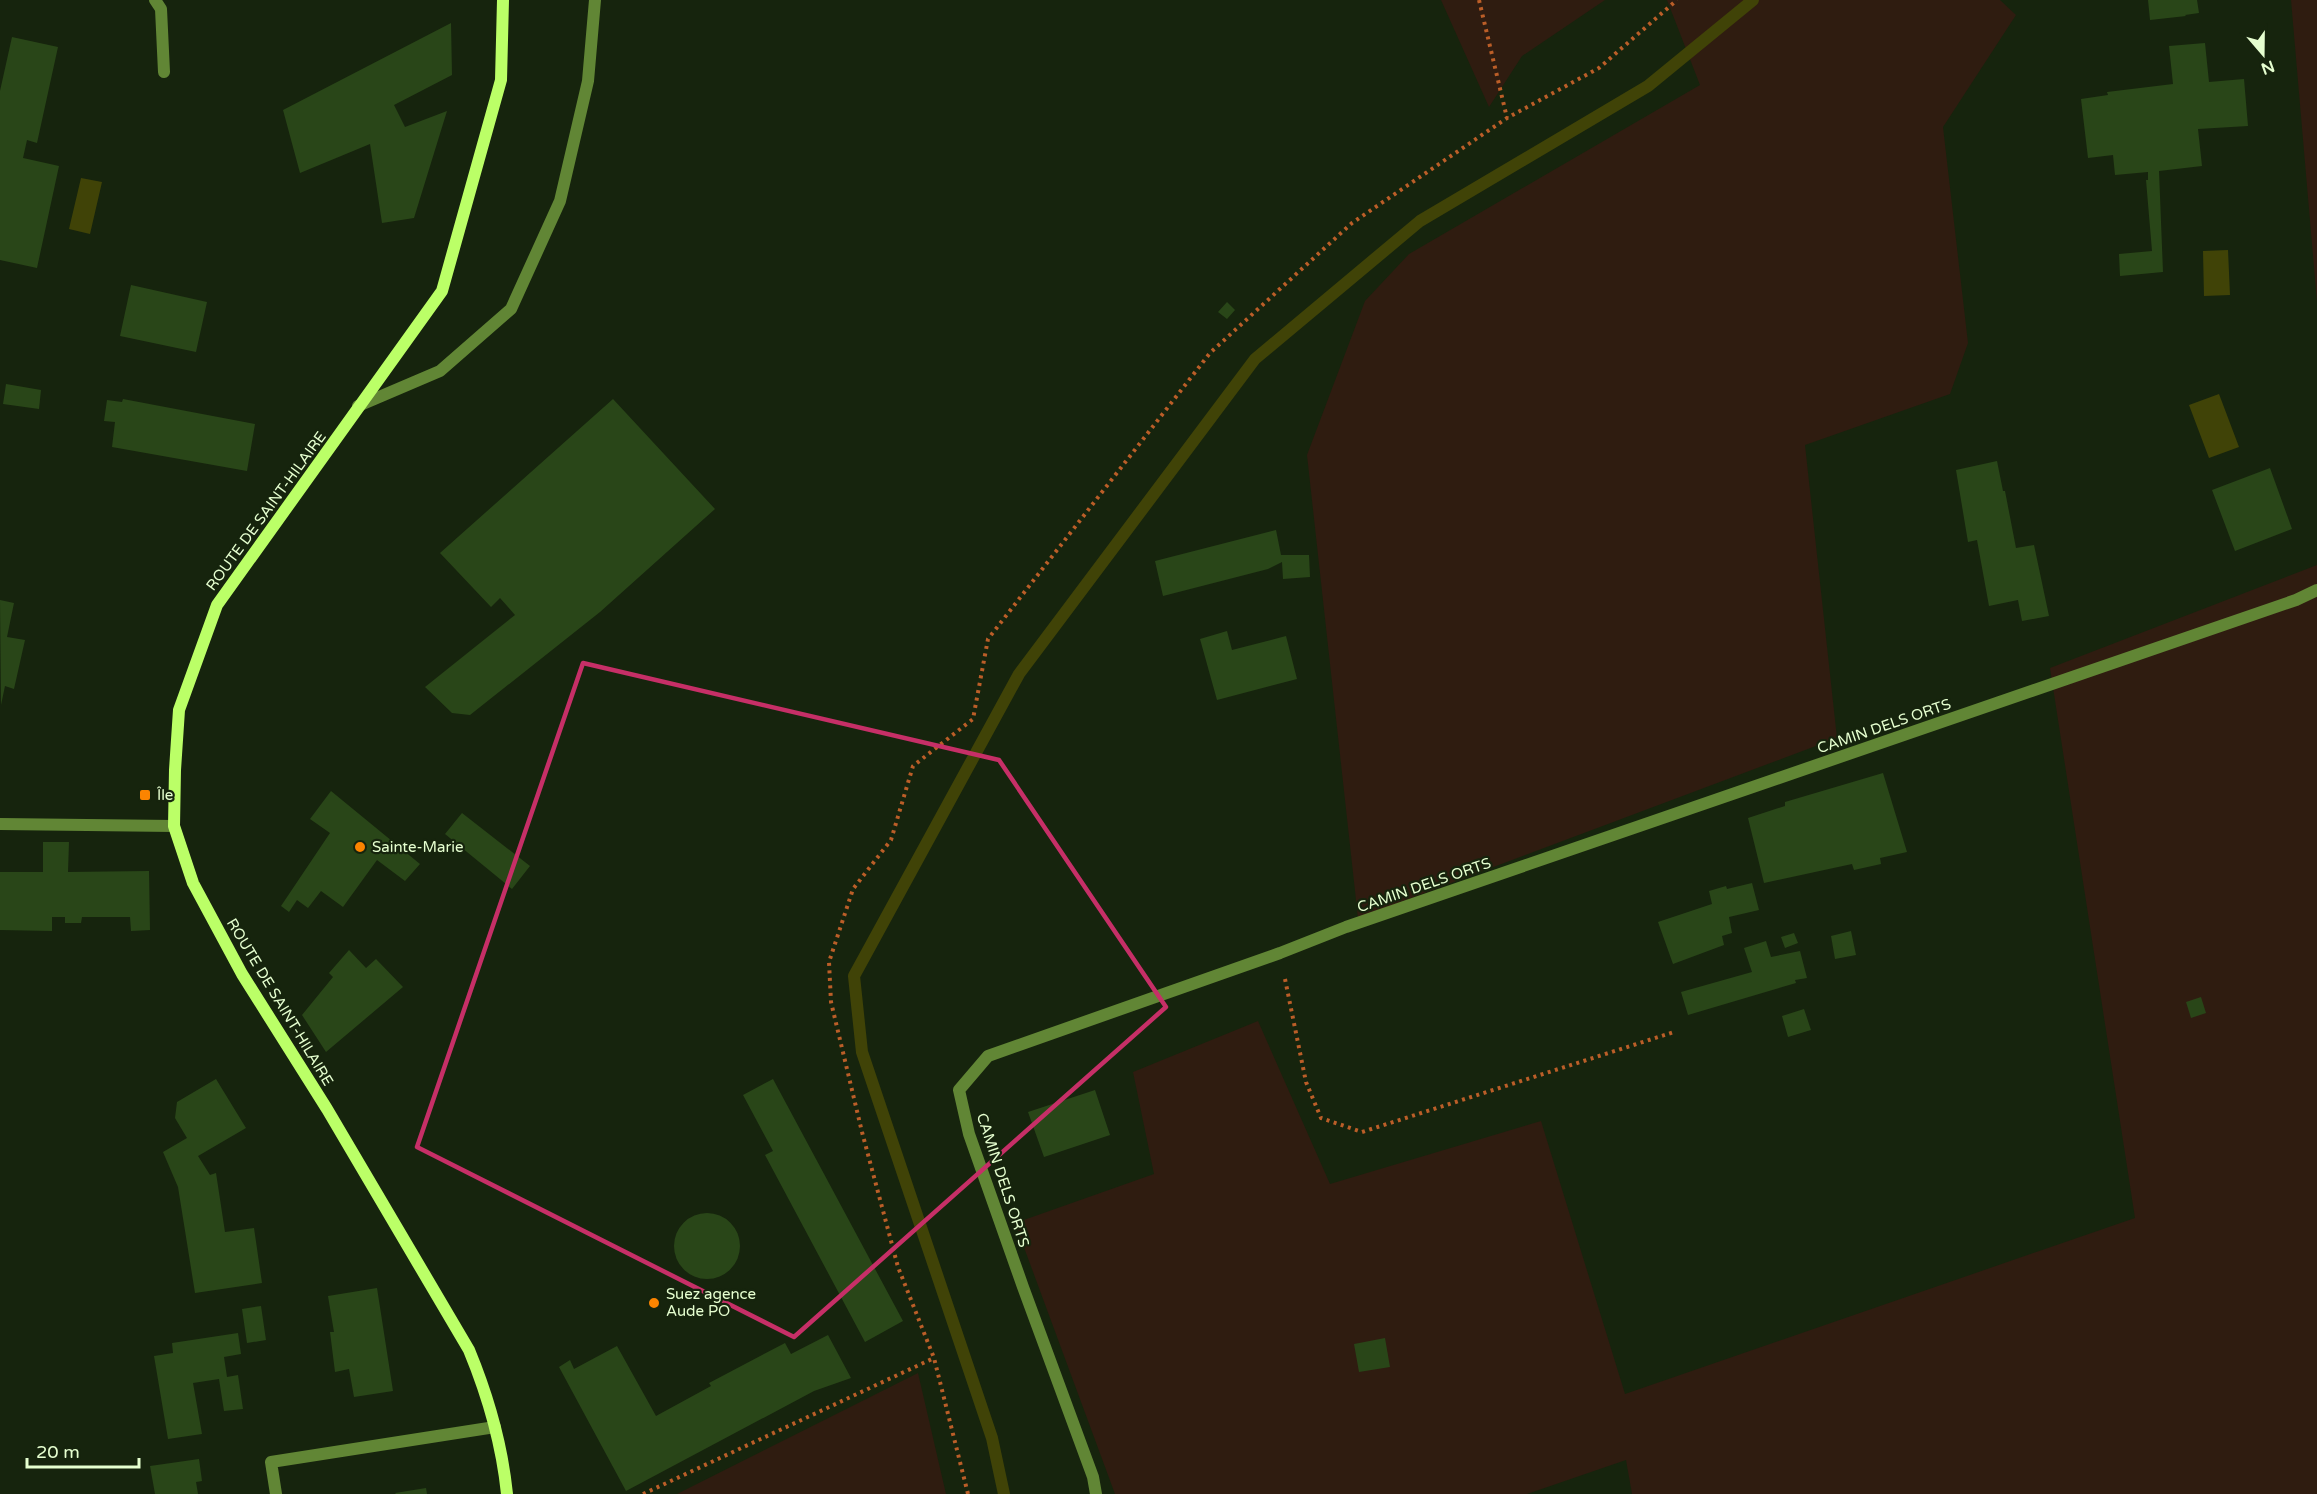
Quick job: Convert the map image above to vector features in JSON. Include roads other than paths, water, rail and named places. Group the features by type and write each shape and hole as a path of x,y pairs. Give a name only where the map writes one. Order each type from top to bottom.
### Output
{"main road":[{"name":"ROUTE DE SAINT-HILAIRE","path":"503,0 501,80 442,291 217,604 179,710 174,826 193,883 242,974 327,1109 469,1350 495,1427 507,1494"}],"street":[{"path":"156,0 161,9 164,72"},
{"path":"358,406 440,371 512,309 560,201 588,81 595,0"},
{"name":"CAMIN DELS ORTS","path":"1096,1494 1094,1477 969,1134 959,1090 988,1056 1280,953 1346,927 2274,607 2317,590"},
{"path":"0,824 174,826"},
{"path":"276,1494 271,1462 495,1427"}],"waterway":[{"path":"1004,1494 992,1438 862,1052 854,976 1019,674 1255,359 1420,221 1648,86 1753,0"}],"place":[{"name":"Île","path":"145,795"},
{"name":"Sainte-Marie","path":"360,847"},
{"name":"Suez agence Aude PO","path":"654,1303"}]}
